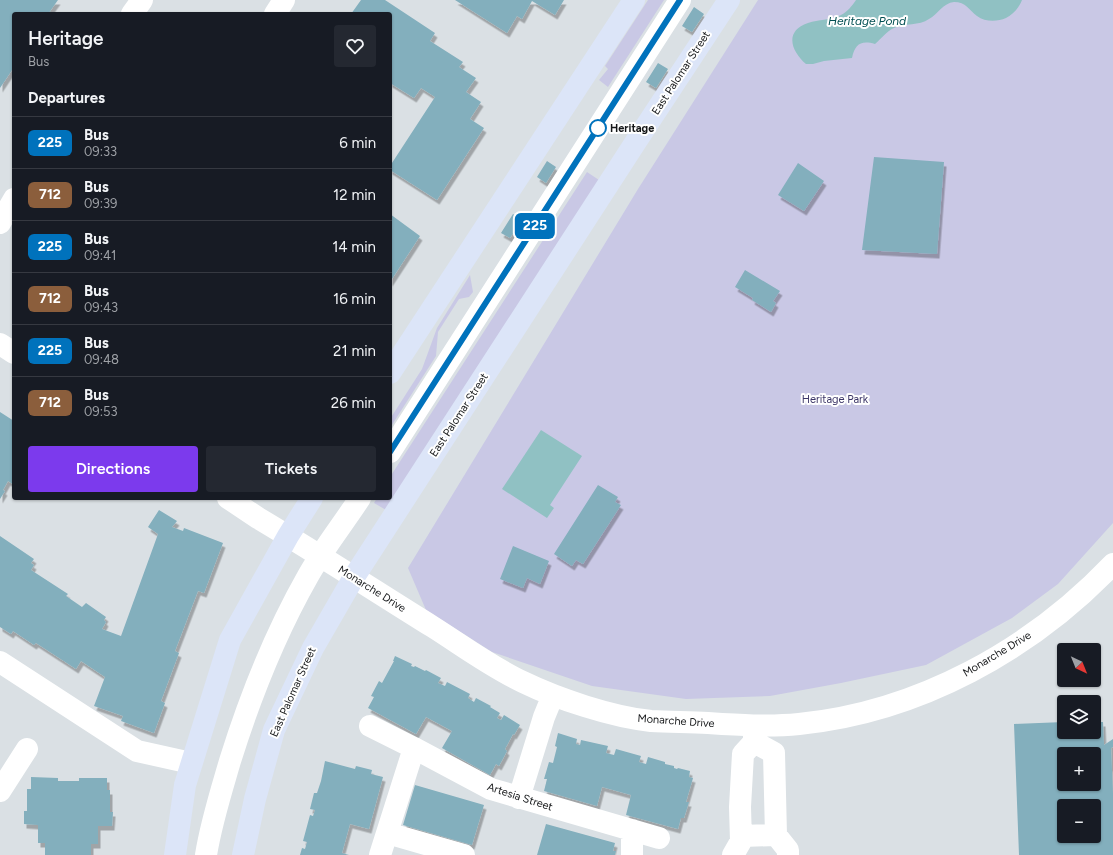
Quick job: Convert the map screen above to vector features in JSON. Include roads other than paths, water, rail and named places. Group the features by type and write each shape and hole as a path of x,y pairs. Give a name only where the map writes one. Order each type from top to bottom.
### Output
{"main road":[{"path":"392,370 634,0"},
{"name":"East Palomar Street","path":"243,855 255,800 274,730 313,648 354,577 729,0"},
{"path":"175,855 185,785 230,640 288,536 311,500"}],"street":[{"path":"133,12 142,0"},
{"path":"276,12 284,0"},
{"path":"392,449 680,0"},
{"path":"0,223 12,202"},
{"path":"0,344 12,352"},
{"name":"Monarche Drive","path":"231,500 451,639 495,669 524,683 588,706 620,715 754,734 798,724 832,719 904,701 934,689 1002,654 1051,621 1091,588 1113,564"},
{"path":"206,855 219,799 238,735 259,678 285,621 320,556 359,500"},
{"path":"0,662 137,751 191,763"},
{"path":"519,798 544,717 553,694"},
{"name":"Artesia Street","path":"370,726 491,790 659,838"},
{"path":"776,835 741,847 740,807 743,754 754,734 774,753 776,835 788,850 788,855"},
{"path":"0,791 27,748"},
{"path":"380,855 414,748"},
{"path":"632,830 632,855"},
{"path":"387,833 464,855"}],"water":[{"name":"Heritage Pond","path":"856,0 1022,0 1011,15 995,21 980,18 962,3 950,3 925,21 891,29 875,44 859,44 853,53 852,58 806,64 797,53 792,42 795,31 808,23 841,15 849,9"},
{"path":"541,430 582,456 550,505 554,508 547,518 502,489"}],"place":[{"name":"Heritage","path":"598,128"}],"park label":[{"name":"Heritage Park","path":"835,399"}]}
